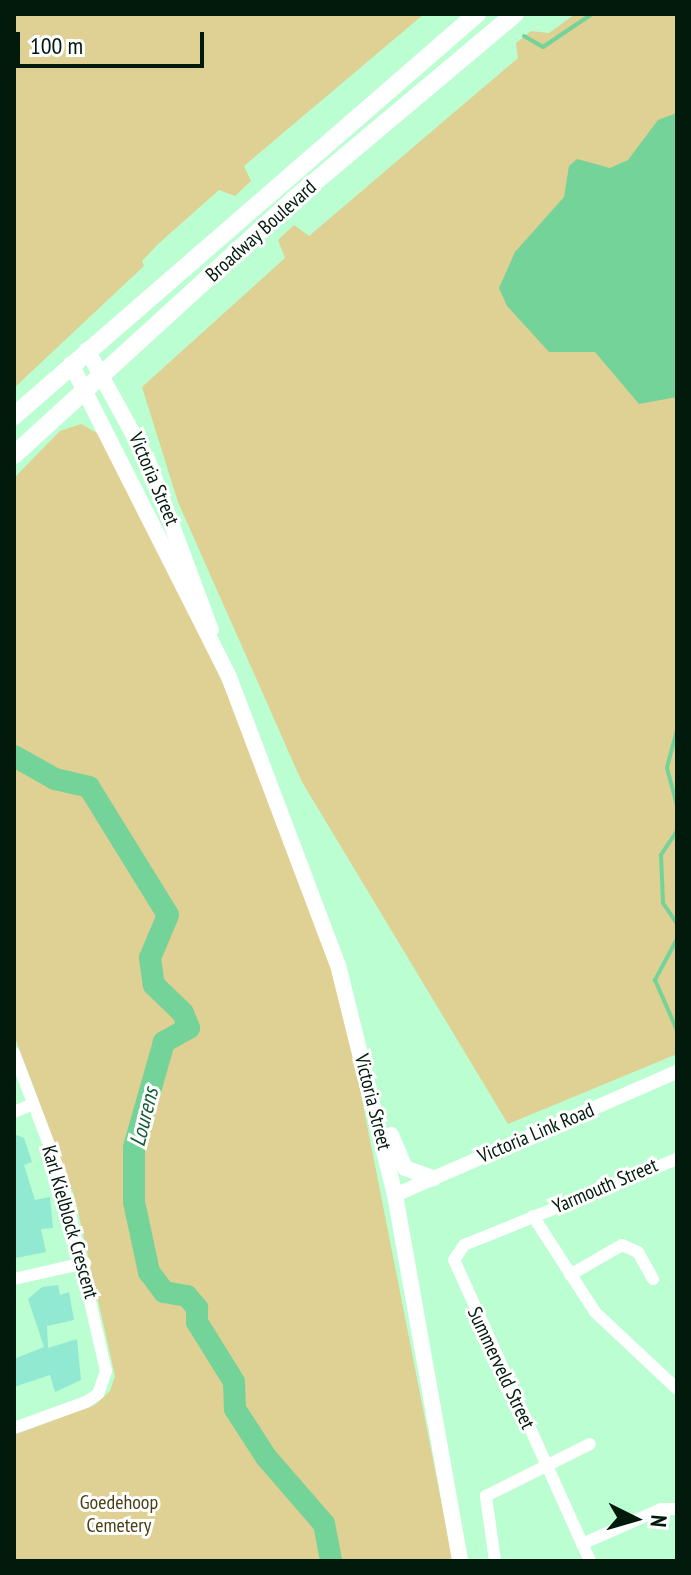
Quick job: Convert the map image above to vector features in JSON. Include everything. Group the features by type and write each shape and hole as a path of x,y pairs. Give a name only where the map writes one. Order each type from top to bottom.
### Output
{"main road":[{"name":"Broadway Boulevard","path":"14,416 477,14"},
{"name":"Broadway Boulevard","path":"14,455 292,201 515,14"},
{"name":"Victoria Street","path":"87,350 154,475 222,662 307,873 338,965 395,1195 460,1561"},
{"name":"Victoria Street","path":"71,364 87,390 222,662"},
{"path":"369,1083 380,1101 399,1160 414,1173 433,1178"}],"street":[{"name":"Karl Kielblock Crescent","path":"14,1053 62,1179 85,1263 106,1371 98,1394 14,1428"},
{"name":"Victoria Link Road","path":"395,1195 677,1072"},
{"path":"14,1112 33,1104"},
{"name":"Yarmouth Street","path":"533,1216 677,1159"},
{"path":"533,1216 570,1275 614,1335 677,1387"},
{"name":"Summerveld Street","path":"533,1216 464,1245 454,1260 590,1561"},
{"path":"570,1275 622,1245 638,1252 653,1279"},
{"path":"14,1279 85,1263"},
{"path":"495,1561 486,1496 590,1444"},
{"path":"582,1544 661,1509 677,1509"}],"green space":[{"path":"14,14 424,14 244,166 251,181 235,196 219,190 157,245 142,261 144,266 14,388"},
{"path":"575,14 677,14 677,1054 508,1124 302,782 178,502 142,387 285,258 278,240 294,225 309,236 518,58 516,43 531,31 549,33"},
{"name":"Goedehoop Cemetery","path":"81,424 99,434 195,622 262,771 318,924 347,1023 453,1561 14,1561 14,1435 95,1405 110,1391 115,1376 75,1198 14,1035 14,478 60,431"}],"shaded area":[{"path":"677,113 677,397 639,404 595,352 549,352 507,306 499,288 515,252 564,197 569,166 577,159 610,168 628,160 658,120"}],"building":[{"path":"14,1134 24,1138 32,1162 24,1165 35,1200 50,1197 53,1228 41,1229 46,1252 16,1258"},
{"path":"58,1285 60,1295 69,1292 74,1320 47,1326 48,1348 77,1339 81,1380 55,1392 50,1375 14,1387 14,1359 44,1347 28,1299 42,1287"}],"waterway":[{"path":"524,36 543,47 592,14"},
{"path":"677,730 667,768 677,805"},
{"name":"Lourens","path":"14,756 55,779 89,787 168,915 150,958 154,985 183,1013 189,1028 164,1042 134,1147 134,1202 149,1272 164,1292 187,1296 197,1308 197,1322 234,1382 235,1409 266,1457 324,1524 331,1561"},
{"path":"677,831 661,855 663,903 677,924"},
{"path":"677,939 655,980 677,1030"}]}
